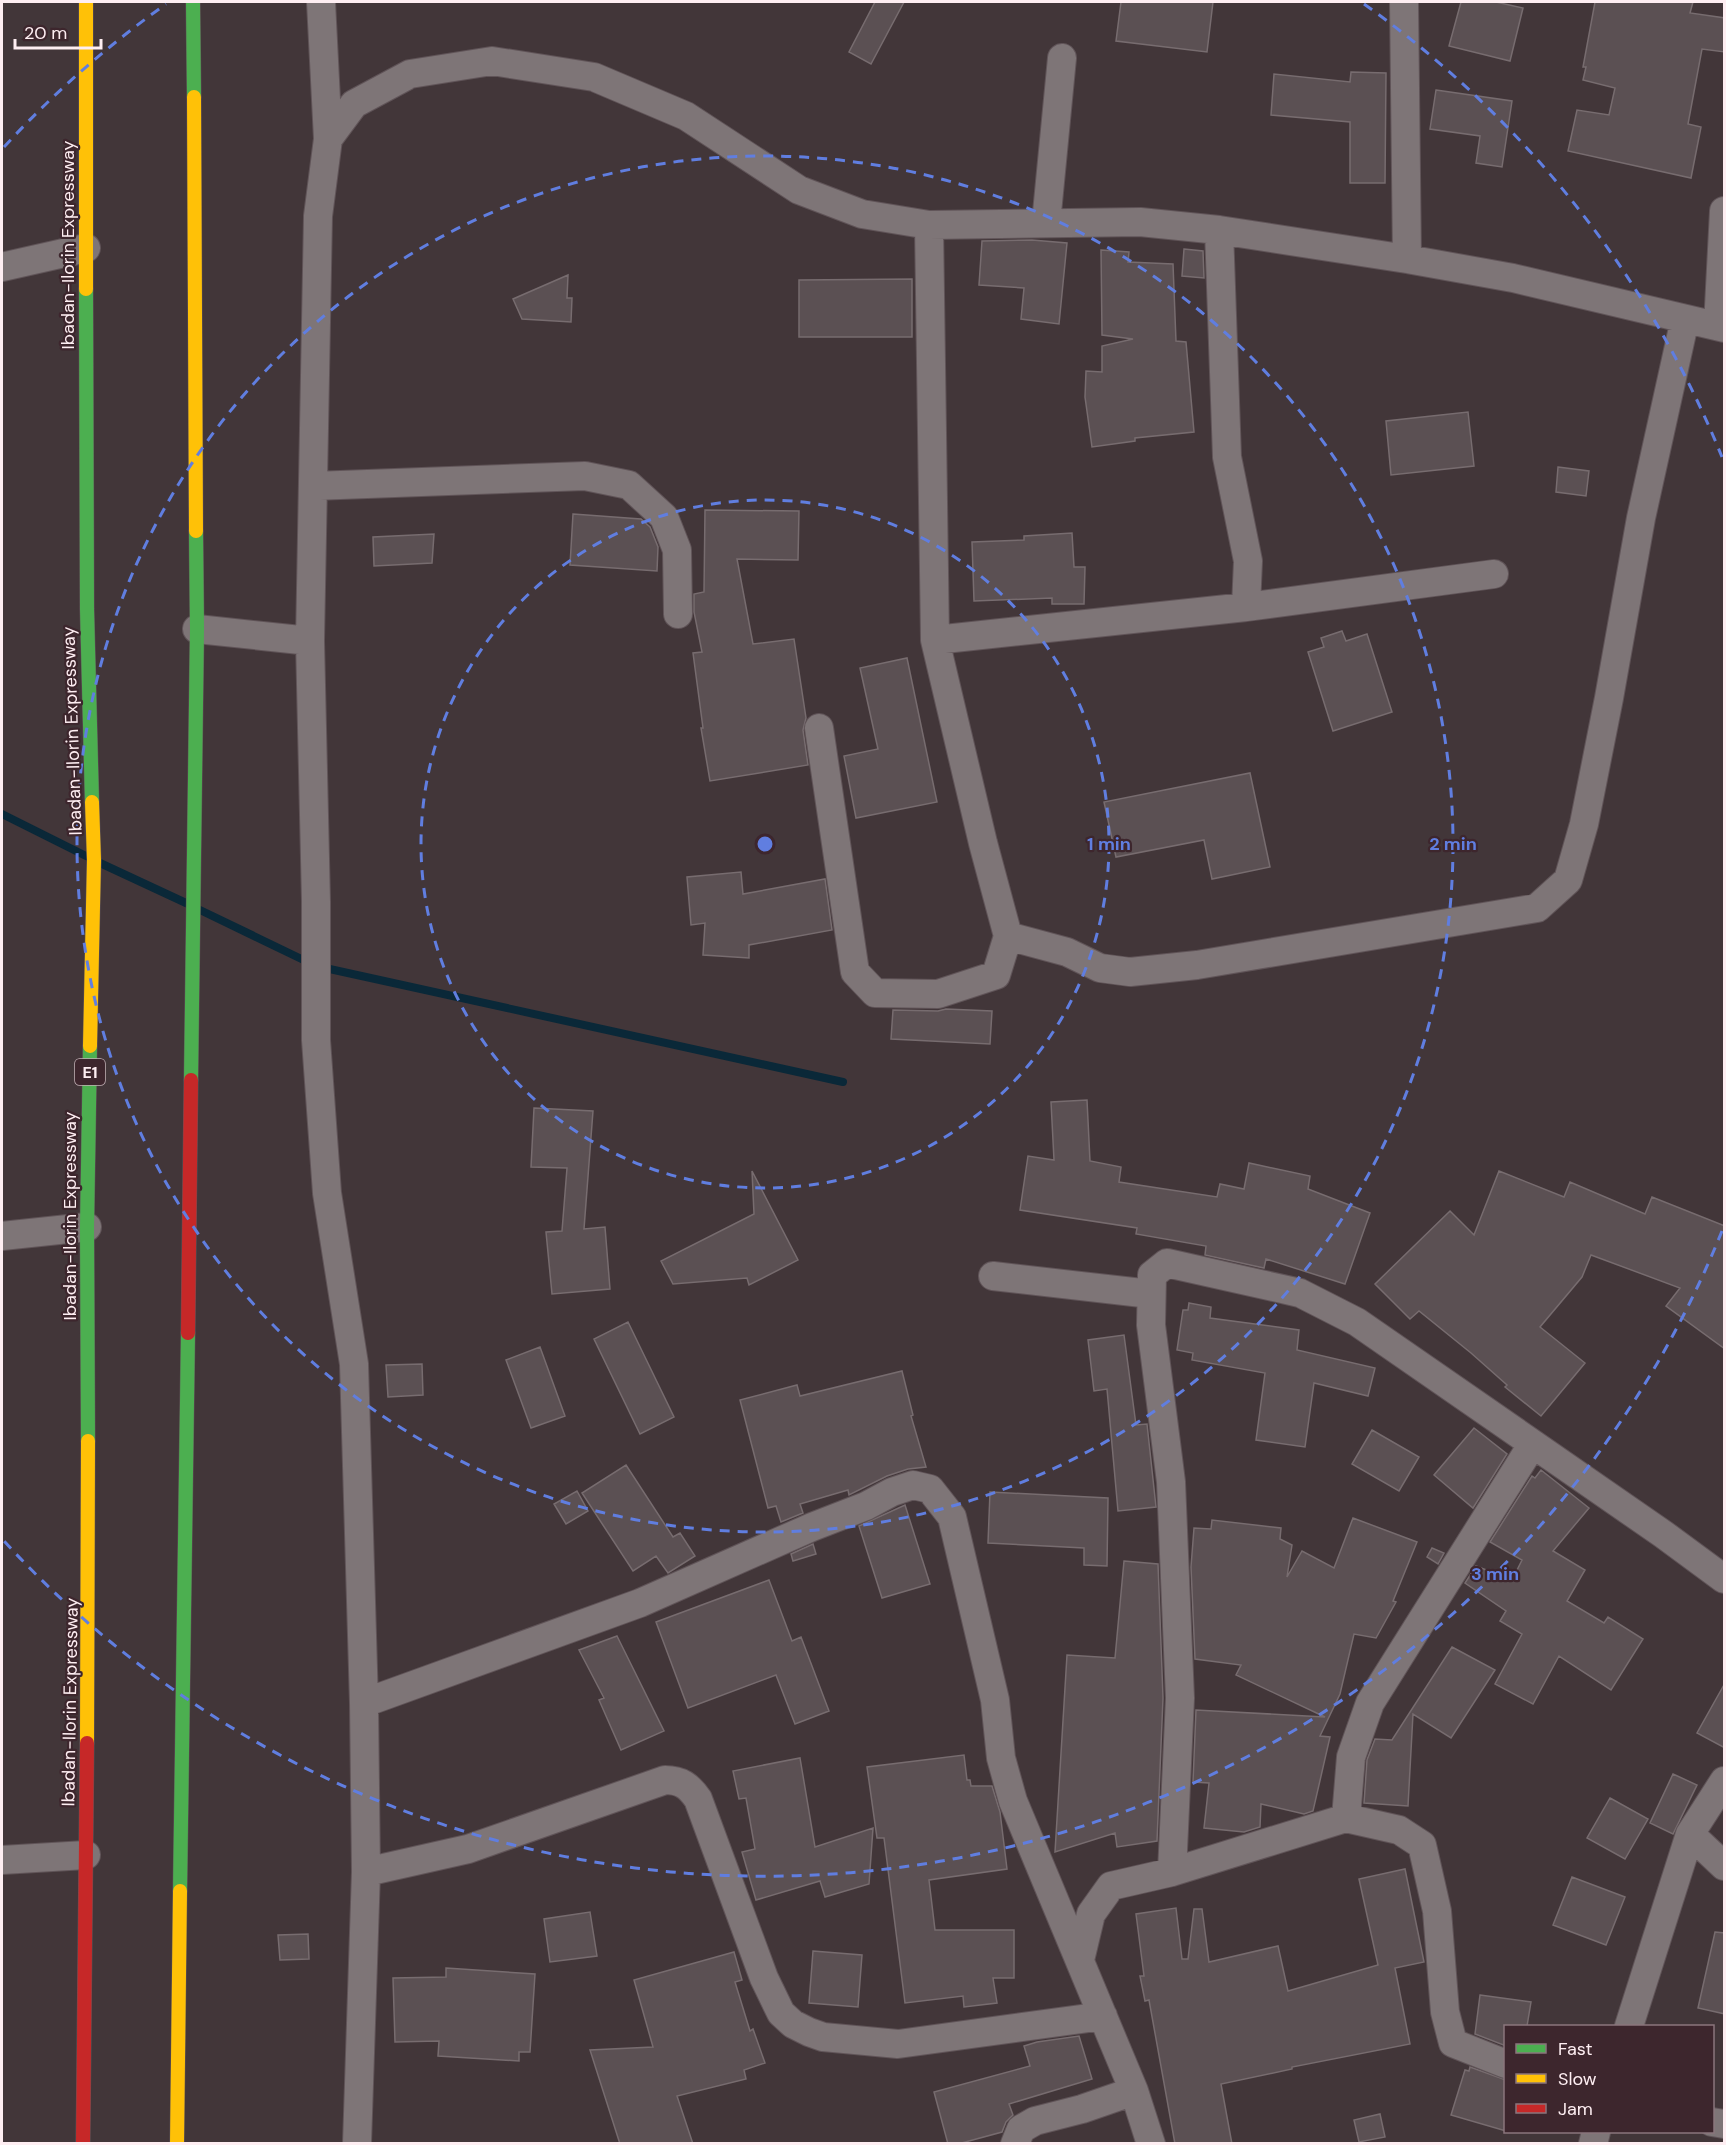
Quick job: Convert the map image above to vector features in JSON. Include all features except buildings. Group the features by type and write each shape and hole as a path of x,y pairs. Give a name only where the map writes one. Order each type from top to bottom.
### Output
{"highway":[{"name":"Ibadan-Ilorin Expressway","path":"83,2144 89,1592 87,1227 94,860 87,609 87,2"},
{"path":"177,2144 197,629 193,2"}],"street":[{"path":"321,2 328,139 318,216 310,641 316,902 316,1040 327,1193 354,1364 364,1703 366,1872 357,2144"},
{"path":"1404,2 1407,259"},
{"path":"1046,223 1062,58"},
{"path":"328,139 354,104 410,74 492,61 594,77 686,116 799,190 862,214 929,225 1140,222 1219,230 1513,278 1721,327 1725,211"},
{"path":"819,728 855,972 875,993 938,994 996,975 1008,936 935,640 929,225"},
{"path":"1219,230 1227,457 1248,561 1246,607"},
{"path":"2,267 86,248"},
{"path":"1008,936 1067,952 1100,968 1130,972 1197,964 1537,908 1568,880 1587,813 1641,518 1685,318"},
{"path":"313,486 585,476 629,485 664,517 677,550 678,614"},
{"path":"935,640 1246,607 1494,574"},
{"path":"197,629 310,641"},
{"path":"2,1236 87,1227"},
{"path":"1172,1872 1179,1676 1171,1482 1151,1325 1150,1294 1152,1275 1167,1263 1300,1293 1357,1322 1725,1579"},
{"path":"993,1276 1150,1294"},
{"path":"1346,1818 1351,1756 1370,1702 1532,1445"},
{"path":"364,1703 640,1603 812,1527 866,1506 892,1492 913,1485 930,1489 952,1517 995,1700 1001,1758 1013,1801 1134,2091 1151,2144"},
{"path":"366,1872 468,1849 665,1780 675,1780 686,1784 698,1799 764,1978 782,2013 793,2024 823,2037 898,2044 1103,2016"},
{"path":"1629,2025 1690,1834 1725,1781"},
{"path":"1080,1960 1091,1914 1111,1886 1172,1872 1346,1818 1399,1830 1422,1845 1437,1911 1445,2012 1453,2043 1504,2063"},
{"path":"1690,1834 1725,1866"},
{"path":"2,1860 86,1855"},
{"path":"1015,2144 1021,2129 1035,2121 1082,2109 1134,2091"}],"waterway":[{"path":"2,814 86,856"},
{"path":"100,863 186,903"},
{"path":"200,910 316,966 843,1082"}],"traffic: fast":[{"path":"193,2 194,97"},
{"path":"86,289 87,609 92,802"},
{"path":"191,1080 197,629 196,531"},
{"path":"88,1441 87,1227 90,1046"},
{"path":"180,1891 188,1333"}],"traffic: slow":[{"path":"86,2 86,289"},
{"path":"194,97 196,531"},
{"path":"90,1046 94,860 92,802"},
{"path":"87,1743 88,1441"},
{"path":"177,2144 180,1891"}],"traffic: jam":[{"path":"188,1333 191,1080"},
{"path":"83,2144 87,1743"}]}
